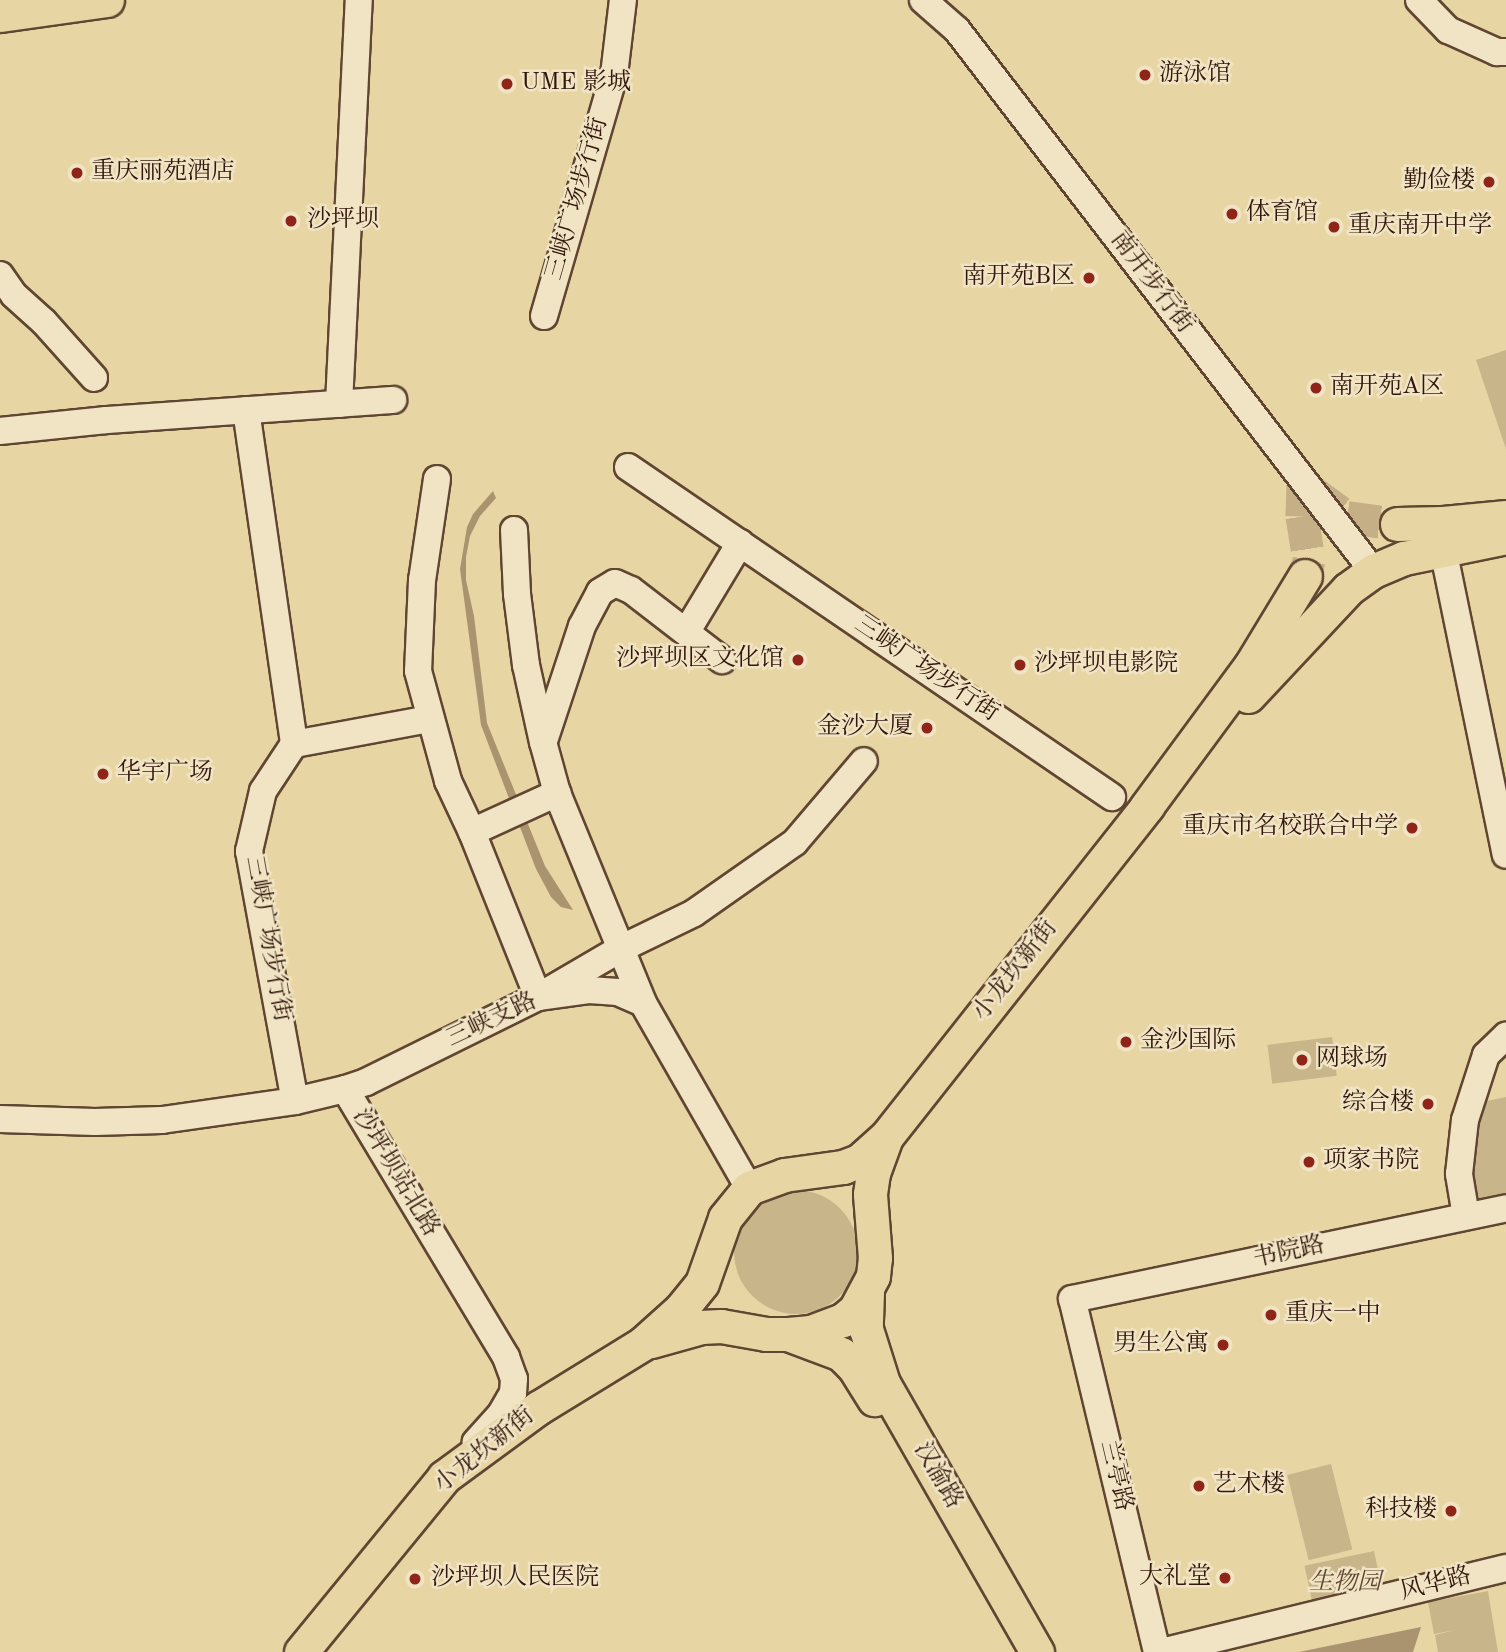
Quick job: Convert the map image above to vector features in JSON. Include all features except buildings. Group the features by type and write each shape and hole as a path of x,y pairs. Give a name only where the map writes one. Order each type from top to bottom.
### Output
{"main road":[{"path":"0,15 107,0"},
{"path":"1397,524 1443,523 1506,516"},
{"name":"小龙坎新街","path":"1147,806 1348,589 1373,571 1404,558 1506,537"},
{"name":"小龙坎新街","path":"301,1652 444,1477 538,1408 642,1344 681,1309 702,1283 725,1218 749,1188 784,1175 843,1167 859,1160 886,1137 1147,806 1251,665 1305,576"},
{"name":"小龙坎新街","path":"642,1344 711,1326 788,1335 811,1332 844,1320 867,1292 875,1258 870,1194 873,1173 886,1137"},
{"name":"汉渝路","path":"867,1292 866,1329 883,1383 1037,1652"},
{"name":"汉渝路","path":"788,1335 841,1354 854,1367 1017,1652"}],"street":[{"path":"339,404 359,0"},
{"name":"三峡广场步行街","path":"544,316 614,75 623,0"},
{"name":"南开步行街","path":"923,0 957,30 1373,571"},
{"path":"1419,0 1448,30 1497,52 1506,52"},
{"path":"0,275 14,295 44,322 94,378"},
{"path":"0,430 393,400"},
{"path":"246,410 294,744 429,719"},
{"name":"三峡广场步行街","path":"628,467 1112,797"},
{"path":"437,479 422,580 418,671 447,780 472,832 538,998 620,949 694,913 795,842 864,761"},
{"path":"514,530 517,594 526,665 557,793 643,1003 749,1188"},
{"path":"687,631 740,543"},
{"path":"1443,548 1506,855"},
{"path":"543,742 582,626 600,592 615,583 631,590 722,660"},
{"name":"三峡广场步行街","path":"294,744 263,791 249,851 295,1101"},
{"path":"472,832 557,793"},
{"name":"三峡支路","path":"345,1090 538,998 589,990 618,992 643,1003"},
{"path":"1466,1216 1459,1174 1465,1120 1486,1055 1506,1036"},
{"name":"沙坪坝站北路","path":"0,1119 151,1121 295,1101 345,1090 506,1357 514,1379 513,1393 501,1414 444,1477"},
{"name":"书院路","path":"1072,1299 1506,1208"},
{"name":"兰亭路","path":"1072,1299 1159,1652"},
{"name":"风华路","path":"1159,1652 1506,1568"}],"green space":[{"path":"1506,350 1506,449 1476,360"},
{"name":"网球场","path":"1332,1037 1337,1076 1272,1084 1267,1045"},
{"path":"1506,1097 1506,1201 1473,1208 1474,1142 1487,1101"},
{"path":"796,1190 820,1194 840,1208 854,1228 858,1252 854,1276 840,1296 820,1310 796,1314 772,1310 752,1296 738,1276 734,1252 738,1228 752,1208 772,1194"},
{"path":"1331,1464 1352,1549 1309,1560 1287,1475"},
{"name":"生物园","path":"1374,1551 1385,1601 1315,1616 1305,1566"},
{"path":"1488,1591 1498,1652 1438,1652 1435,1635 1455,1630 1434,1634 1428,1602"}],"shaded area":[{"path":"493,491 496,498 480,516 470,536 466,557 466,580 474,616 487,723 545,866 573,910 561,907 551,897 536,869 481,725 460,569 467,527 473,514"},
{"path":"1421,1627 1413,1652 1299,1652"}],"tunnel":[{"path":"1303,485 1302,516 1309,560 1305,576"},
{"path":"1313,492 1347,517 1397,524"}],"place":[{"name":"游泳馆","path":"1145,75"},
{"name":"UME 影城","path":"507,84"},
{"name":"重庆丽苑酒店","path":"77,173"},
{"name":"勤俭楼","path":"1489,182"},
{"name":"体育馆","path":"1232,214"},
{"name":"沙坪坝","path":"291,221"},
{"name":"重庆南开中学","path":"1334,227"},
{"name":"南开苑B区","path":"1089,278"},
{"name":"南开苑A区","path":"1316,388"},
{"name":"沙坪坝区文化馆","path":"798,660"},
{"name":"沙坪坝电影院","path":"1020,665"},
{"name":"金沙大厦","path":"927,728"},
{"name":"华宇广场","path":"103,774"},
{"name":"重庆市名校联合中学","path":"1412,828"},
{"name":"金沙国际","path":"1126,1042"},
{"name":"网球场","path":"1302,1060"},
{"name":"综合楼","path":"1428,1104"},
{"name":"项家书院","path":"1309,1162"},
{"name":"重庆一中","path":"1271,1315"},
{"name":"男生公寓","path":"1223,1345"},
{"name":"艺术楼","path":"1199,1486"},
{"name":"科技楼","path":"1451,1511"},
{"name":"大礼堂","path":"1225,1578"},
{"name":"沙坪坝人民医院","path":"415,1579"}]}
